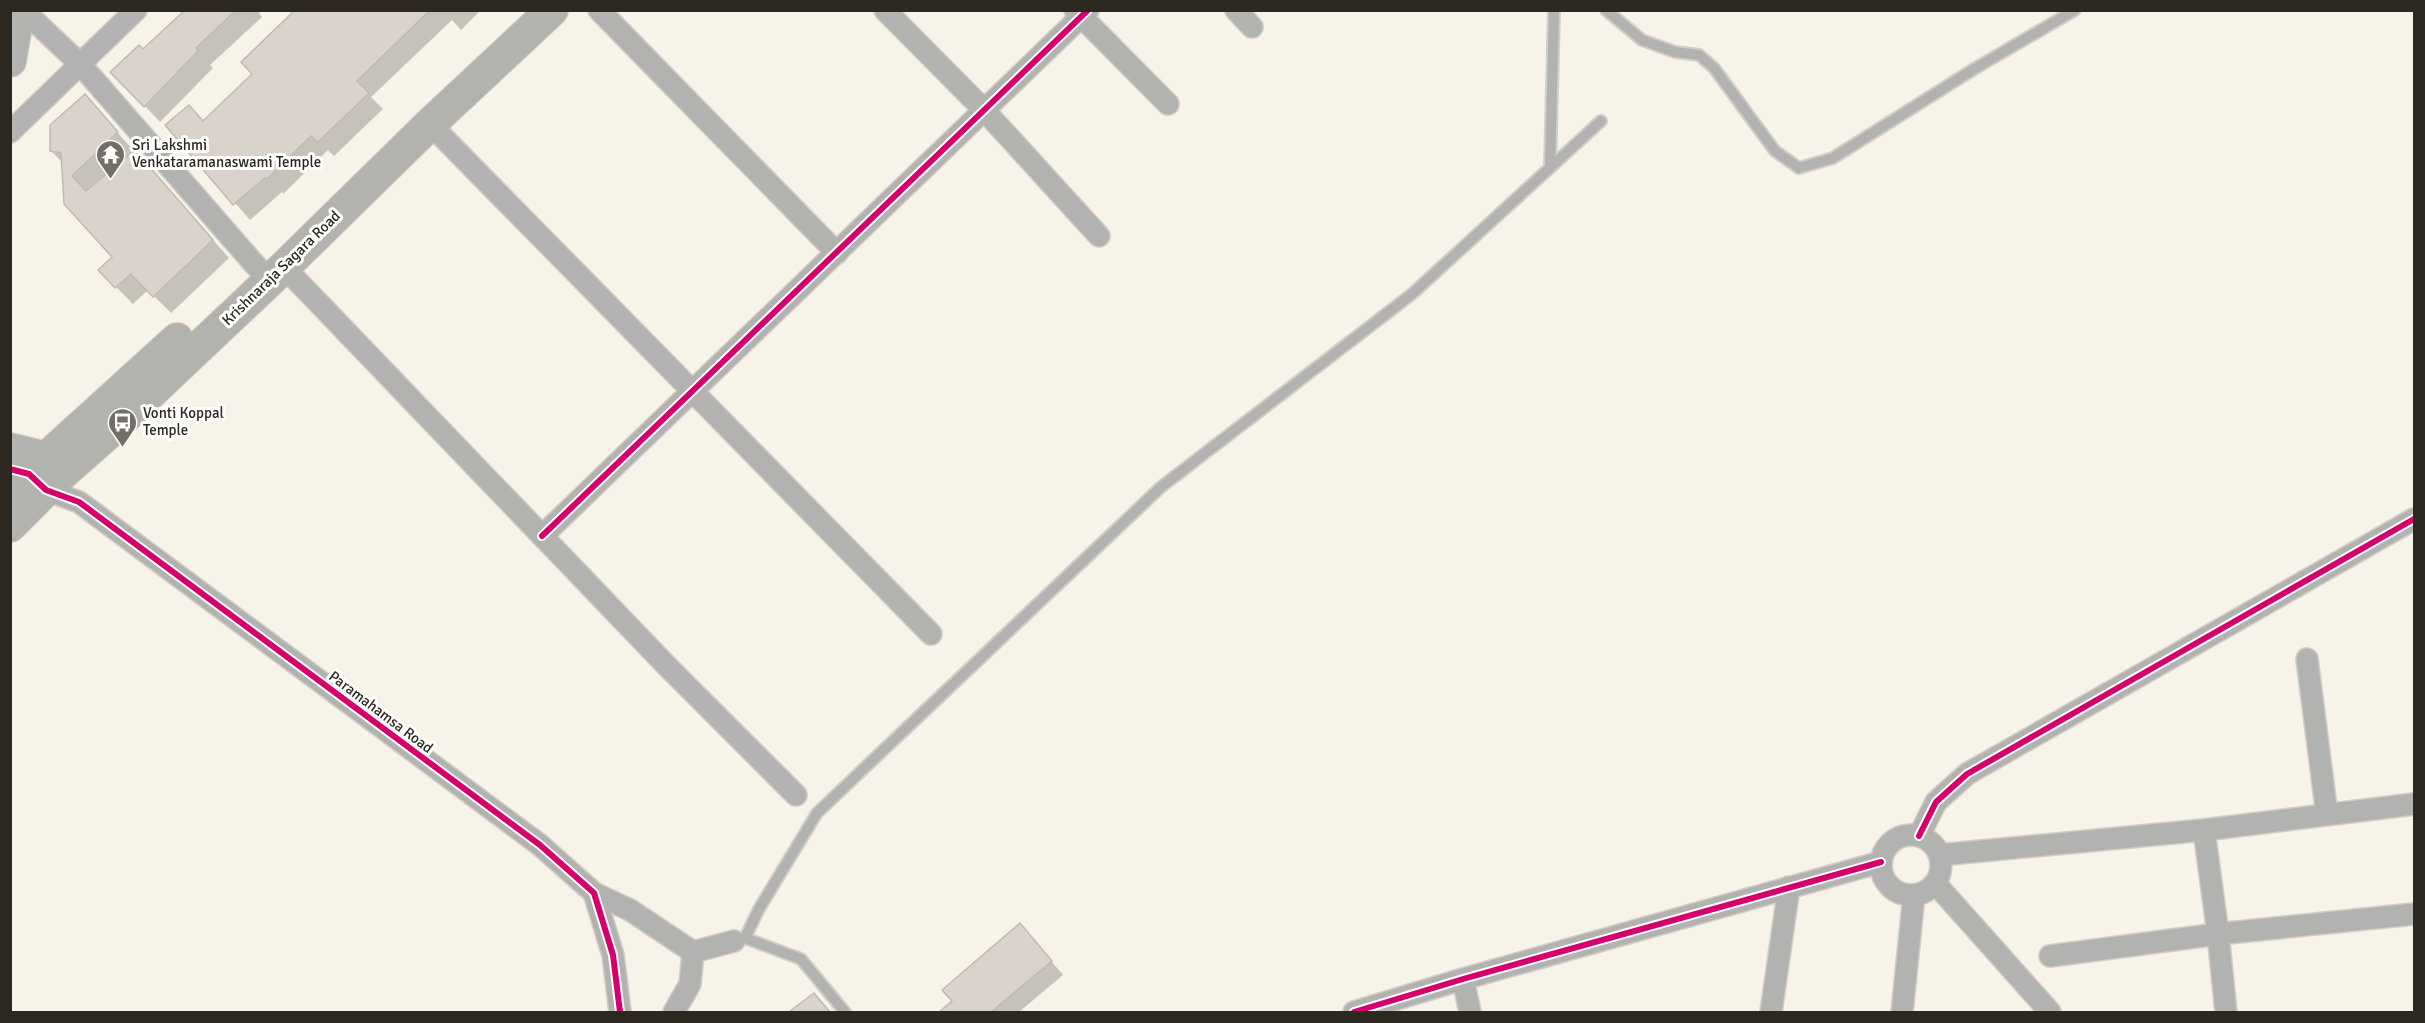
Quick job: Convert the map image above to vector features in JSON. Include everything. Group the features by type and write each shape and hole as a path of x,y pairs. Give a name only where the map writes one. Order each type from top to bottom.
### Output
{"main road":[{"path":"10,61 21,10"},
{"name":"Krishnaraja Sagara Road","path":"270,272 358,165 520,10"},
{"name":"Krishnaraja Sagara Road","path":"10,526 34,477 270,272 552,10"},
{"path":"10,449 34,477"}],"street":[{"path":"21,10 81,65 270,272 542,536 796,795"},
{"path":"10,132 136,10"},
{"path":"599,10 837,253"},
{"path":"885,10 985,111 1099,236"},
{"path":"1236,10 1252,27"},
{"path":"542,536 985,111 1082,13 1168,105"},
{"path":"430,124 931,634"},
{"name":"Paramahamsa Road","path":"34,477 79,502 540,845 594,893"},
{"path":"1919,836 1936,802 1967,774 2415,519"},
{"path":"2307,659 2327,815"},
{"path":"1939,855 2204,830 2415,804"},
{"path":"2204,830 2226,1012"},
{"path":"1906,835 1919,836 1931,843 1939,855 1941,870 1935,883 1926,891 1914,895 1896,891 1884,879 1881,862 1885,849 1894,840 1906,835"},
{"path":"1354,1012 1463,979 1881,862"},
{"path":"1935,883 2050,1012"},
{"path":"1772,1012 1789,887"},
{"path":"594,893 630,910 693,952 739,940"},
{"path":"594,893 613,955 620,1012"},
{"path":"1902,1012 1914,895"},
{"path":"2050,956 2218,934 2415,914"},
{"path":"674,1012 690,984 693,952"},
{"path":"1463,979 1470,1012"}],"lane":[{"path":"1550,167 1554,10"},
{"path":"1606,10 1642,40 1675,52 1699,55 1714,68 1775,151 1799,168 1833,158 1974,69 2075,10"},
{"path":"845,1012 801,959 739,940 811,823 825,805 1161,487 1412,294 1601,121"}],"building":[{"path":"185,10 236,10 196,48 198,51 144,107 110,72 139,45 143,49"},
{"path":"295,10 430,10 357,81 369,93 318,142 311,136 267,179 265,178 233,205 165,125 189,105 203,121 252,74 241,62"},
{"name":"Sri Lakshmi Venkataramanaswami Temple","path":"85,94 118,132 72,176 86,191 135,150 213,240 153,297 131,274 115,288 98,270 112,257 64,204 61,153 50,151 50,125"},
{"path":"1020,923 1052,961 991,1012 939,1012 952,1001 942,990"},
{"path":"814,993 830,1012 789,1012"}],"cycle path":[{"path":"542,536 1088,10"},
{"path":"10,469 29,474 46,490 79,502 540,845 594,893 613,955 620,1012"},
{"path":"1919,836 1936,802 1967,774 2414,519"},
{"path":"1354,1012 1463,979 1881,862"}],"place":[{"name":"Sri Lakshmi Venkataramanaswami Temple","path":"111,180"},
{"name":"Vonti Koppal Temple","path":"122,448"}]}
